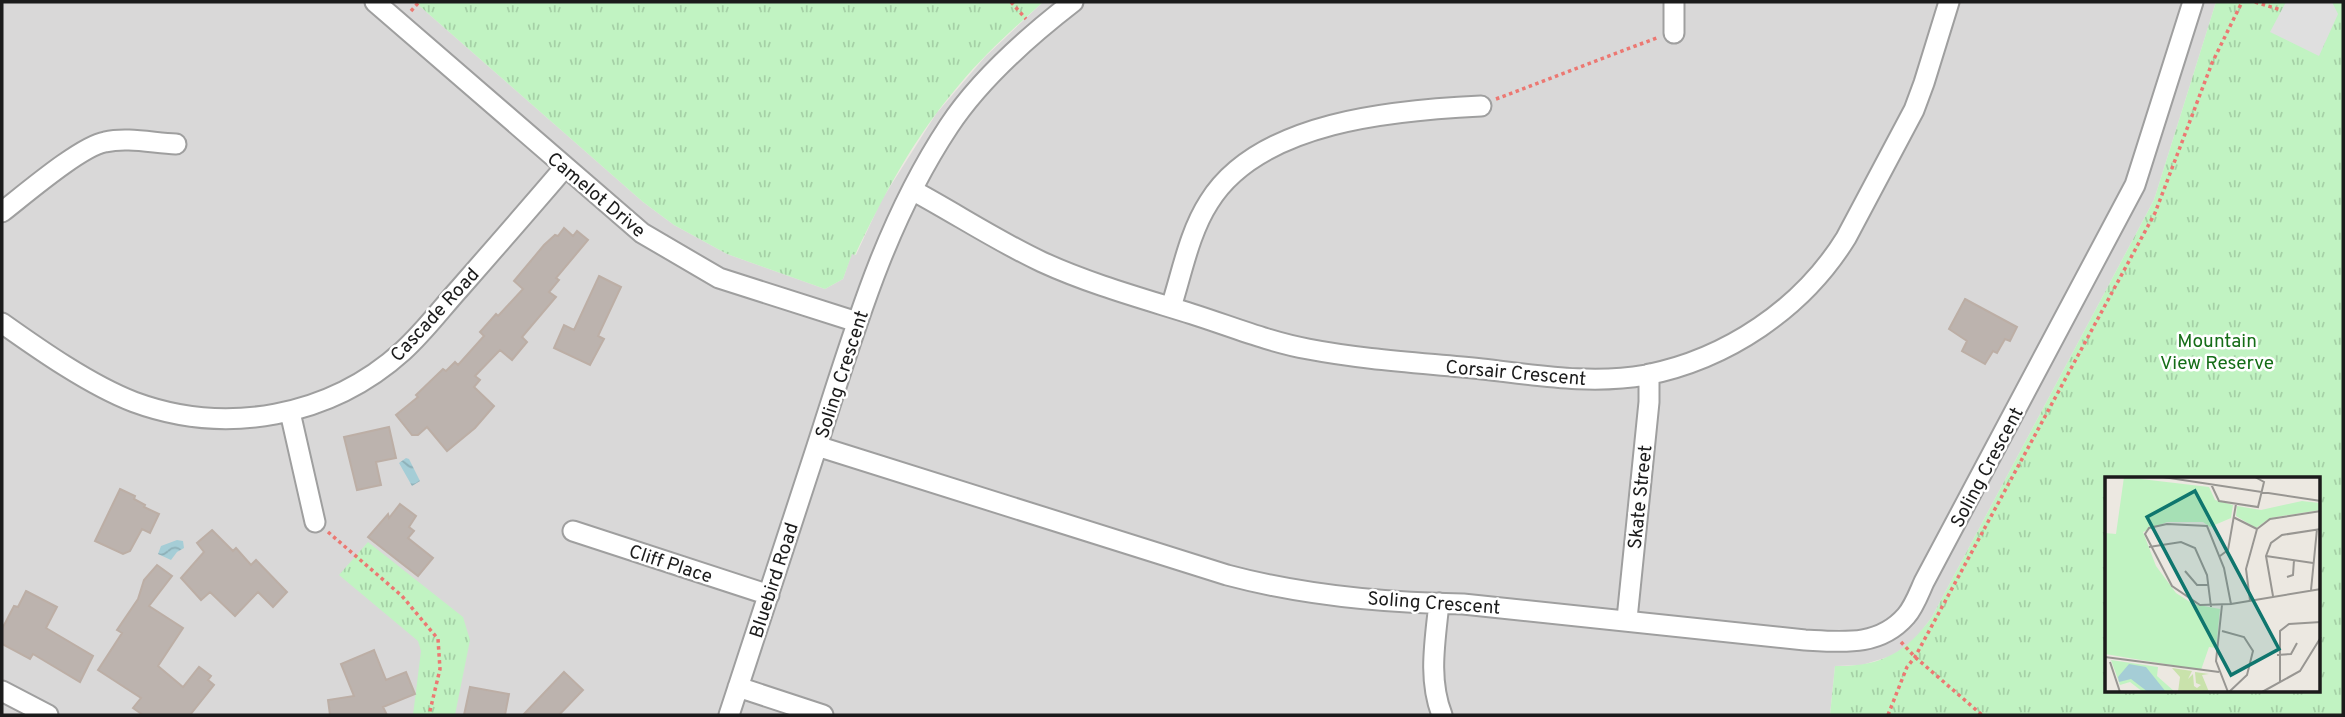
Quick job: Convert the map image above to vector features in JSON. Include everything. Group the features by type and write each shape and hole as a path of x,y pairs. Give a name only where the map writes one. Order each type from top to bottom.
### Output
{"street":[{"name":"Camelot Drive","path":"375,2 642,233 719,278 857,322"},
{"name":"Soling Crescent","path":"1073,2 995,69 950,124 912,190 875,269 817,446 1245,580 1298,590 1416,603 1464,604 1851,643 1872,639 1890,630 1907,615 2135,186 2193,2"},
{"path":"1674,2 1674,33"},
{"name":"Corsair Crescent","path":"912,190 1041,261 1095,284 1288,345 1340,354 1574,379 1625,378 1649,374 1704,357 1725,348 1761,326 1794,300 1833,256 1846,238 1914,110 1949,2"},
{"path":"1171,307 1196,226 1204,209 1222,184 1249,161 1281,144 1349,121 1394,112 1481,106"},
{"path":"2,212 94,145 114,140 176,144"},
{"name":"Cascade Road","path":"2,323 105,389 163,411 197,417 233,418 290,412 320,402 356,385 404,350 565,167"},
{"name":"Skate Street","path":"1627,619 1649,402 1649,374"},
{"path":"290,412 315,522"},
{"name":"Bluebird Road","path":"729,715 817,446"},
{"name":"Cliff Place","path":"573,531 769,595"},
{"path":"1439,603 1433,674 1435,695 1442,715"},
{"path":"738,687 823,715"},
{"path":"2,691 48,715"}],"path":[{"path":"1888,715 1907,667 2155,214 2212,63 2242,2"},
{"path":"2255,2 2281,10"},
{"path":"1481,106 1649,39 1674,33"},
{"path":"315,522 402,596 438,639 440,669 429,715"},
{"path":"1890,630 1915,656 1982,715"}],"shaded area":[{"path":"2,2 415,2 643,202 674,225 727,254 825,289 843,279 852,253 856,255 881,201 936,114 985,57 1043,2 2216,2 2154,200 1932,617 1913,642 1891,656 1862,665 1835,666 1830,715 2,715"},
{"path":"2286,2 2332,2 2338,14 2319,56 2270,32"}],"green space":[{"path":"415,2 1043,2 989,52 943,104 901,166 855,255 852,254 843,279 825,289 727,254 674,225 643,202"},
{"name":"Mountain View Reserve","path":"2216,2 2343,2 2343,715 1830,715 1835,666 1865,664 1891,655 1912,640 1932,617 2154,200"},
{"path":"368,542 463,617 470,640 455,715 413,715 421,651 418,641 339,575"}],"water":[{"path":"406,458 420,481 412,486 399,463"},
{"path":"177,540 183,541 184,548 171,560 158,554 161,546"}],"building":[{"path":"564,228 573,236 577,231 588,240 556,278 559,280 549,292 556,297 522,337 527,342 512,360 500,350 475,376 480,380 474,387 494,406 475,428 447,451 427,427 418,435 412,435 396,415 418,397 416,395 443,369 446,371 455,362 458,365 484,336 480,332 523,289 514,281 544,245 555,235 558,236"},
{"path":"599,276 621,287 598,336 604,339 590,365 554,348 564,325 574,330"},
{"path":"1965,299 2017,327 2010,341 2005,339 1997,353 1993,351 1985,364 1962,351 1967,341 1949,329"},
{"path":"389,427 396,458 376,462 381,485 357,490 344,437"},
{"path":"120,489 135,496 134,499 145,505 144,507 159,514 150,533 142,529 130,551 123,554 95,541"},
{"path":"400,504 416,516 409,527 414,531 408,538 433,558 418,576 368,537"},
{"path":"212,530 233,551 236,548 251,565 256,560 287,592 273,607 258,592 235,616 210,592 201,600 181,578 204,552 197,543"},
{"path":"157,565 172,576 149,606 183,628 158,666 183,687 199,667 211,676 208,680 214,685 190,715 143,715 133,708 141,698 98,670 122,633 117,630 138,599 144,580"},
{"path":"26,591 57,607 46,628 93,656 80,682 33,654 30,659 2,644 2,629 14,606 18,607"},
{"path":"374,650 386,680 406,672 415,694 383,707 387,715 330,715 328,700 354,696 341,664"},
{"path":"564,672 583,690 559,715 523,715"},
{"path":"470,687 509,694 505,715 464,715"}]}
